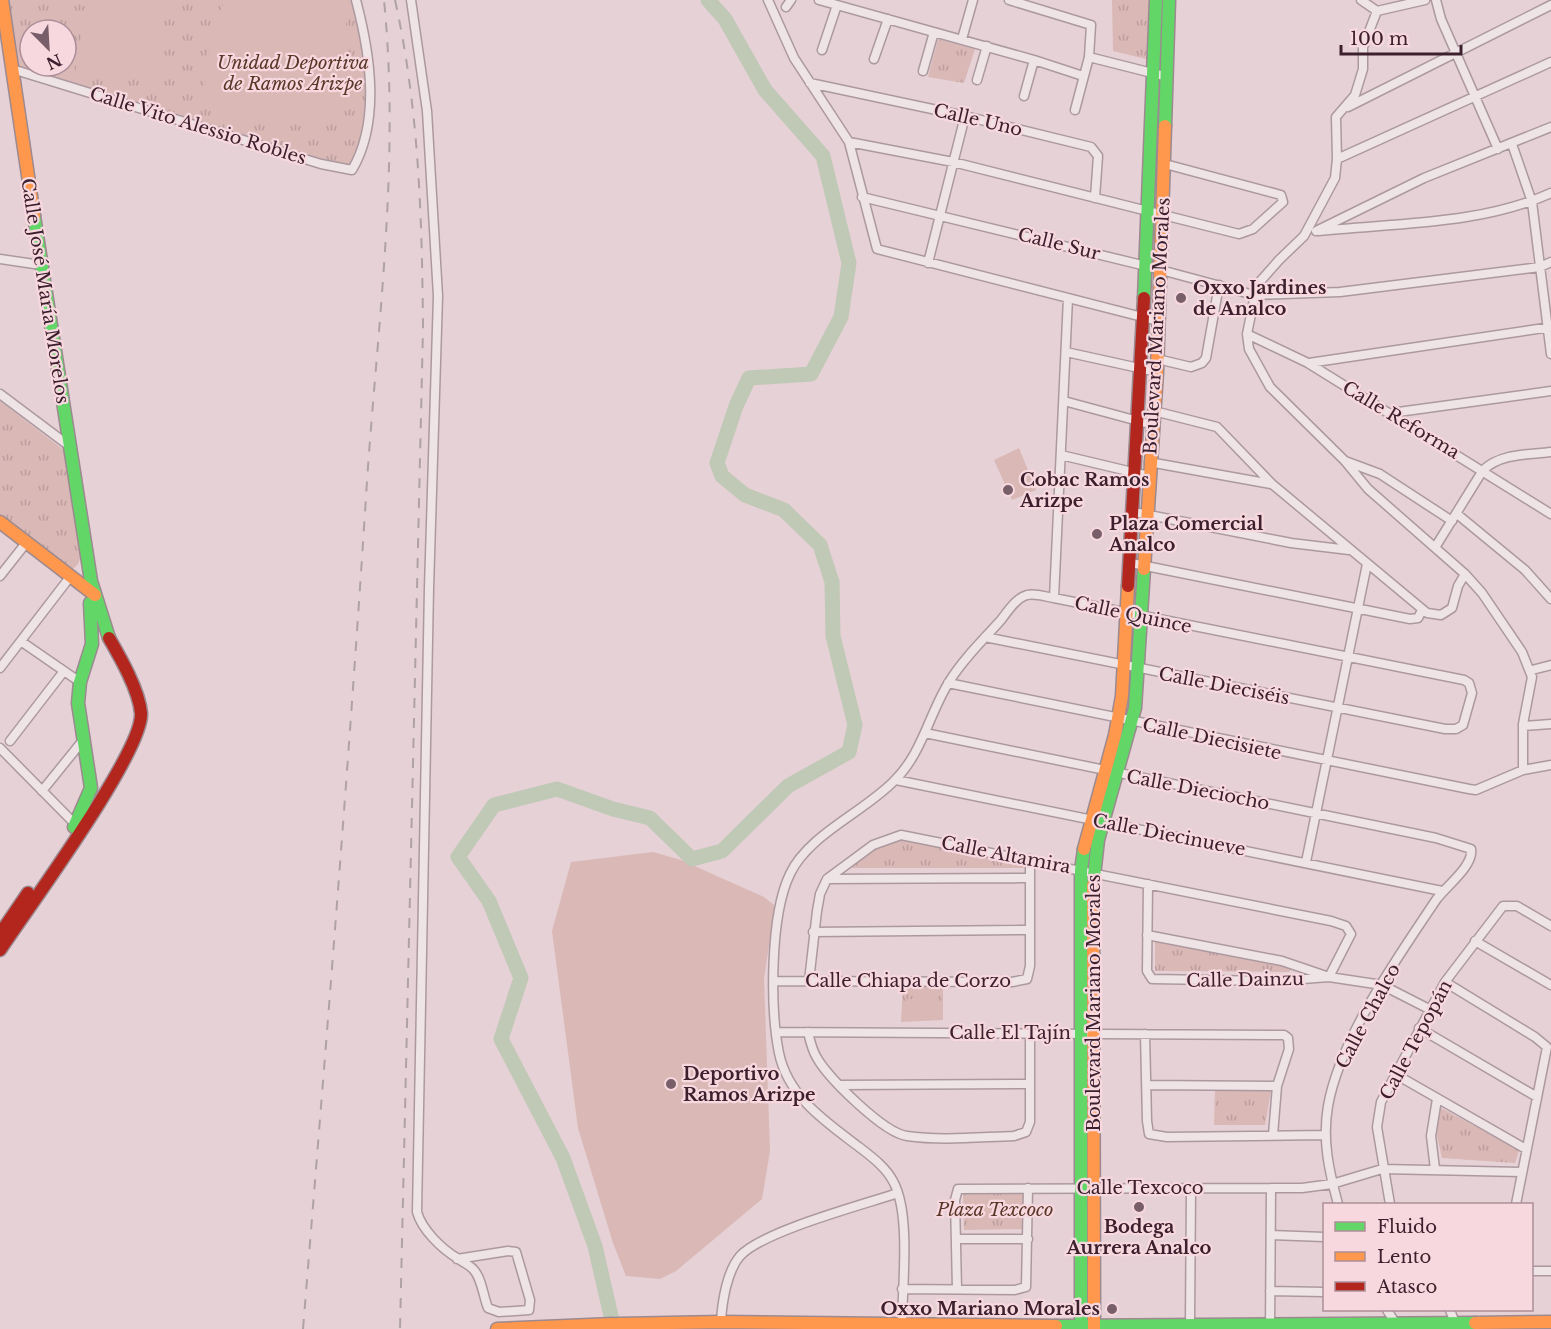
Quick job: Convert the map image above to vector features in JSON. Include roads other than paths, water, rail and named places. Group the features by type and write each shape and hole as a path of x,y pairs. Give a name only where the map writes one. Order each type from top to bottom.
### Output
{"street":[{"name":"Calle José María Morelos","path":"0,934 129,753 140,727 141,711 135,688 123,661 106,633 92,589 68,445 2,0"},
{"name":"Calle Vito Alessio Robles","path":"12,69 321,164 352,170 365,143 370,84 366,38 356,0"},
{"path":"411,0 427,111 438,296 429,588 417,1202 419,1219 437,1242 457,1258 476,1273 488,1308 492,1311 529,1310 530,1300 516,1252 508,1251 457,1258"},
{"path":"768,0 776,23 810,83 849,142 875,246 880,251 1158,321"},
{"path":"819,0 987,46 1083,76"},
{"path":"962,39 973,0"},
{"path":"1009,0 1088,22 1093,28 1089,57 1075,110"},
{"name":"Boulevard Mariano Morales","path":"1094,1327 1094,1188 1087,871 1089,820 1133,723 1138,669 1140,617 1134,512 1136,420 1149,212 1156,0"},
{"name":"Boulevard Mariano Morales","path":"1087,871 1103,823 1119,719 1126,615 1147,514 1157,365 1166,164 1169,0"},
{"path":"1361,0 1377,11 1425,0"},
{"path":"1436,0 1441,19 1498,149"},
{"path":"822,50 837,5"},
{"path":"1342,110 1551,5"},
{"path":"1377,11 1363,47 1363,69 1355,95 1335,122 1337,159 1329,191 1304,236 1264,275 1254,295 1247,334 1249,349 1270,387 1346,461 1368,489 1436,546 1465,574 1487,600 1532,670 1532,685 1523,726 1523,770 1551,765"},
{"path":"874,59 888,19"},
{"path":"923,71 934,32"},
{"path":"977,80 987,46"},
{"path":"1089,57 1168,77"},
{"path":"1024,96 1034,60"},
{"path":"1337,159 1551,62"},
{"name":"Calle Uno","path":"810,83 965,116 1095,149 1098,156 1095,198"},
{"path":"928,263 965,116"},
{"path":"1304,236 1424,178 1551,127"},
{"path":"849,142 953,162 1239,234 1253,229 1283,202 1281,195 1166,164"},
{"path":"1512,144 1532,202 1551,354"},
{"path":"1316,231 1456,217 1532,202 1551,193"},
{"name":"Calle Sur","path":"862,197 1160,269 1254,295 1340,292 1540,267 1551,262"},
{"path":"0,259 41,265"},
{"path":"1066,352 1140,368 1157,365 1191,367 1202,363 1206,357 1219,285"},
{"path":"1054,598 1068,297"},
{"path":"1308,363 1549,328"},
{"name":"Calle Reforma","path":"1247,334 1308,363 1484,470 1551,514"},
{"path":"1391,413 1551,391"},
{"path":"0,394 68,445"},
{"path":"1064,401 1153,425"},
{"path":"1154,411 1217,427 1272,484 1422,610 1436,615 1448,611 1455,601 1458,586 1465,574"},
{"path":"1436,546 1484,470 1491,463 1512,456 1551,452"},
{"path":"1061,455 1149,476"},
{"path":"1346,461 1380,474 1454,518 1525,570 1551,599"},
{"path":"1149,462 1272,484"},
{"path":"1134,512 1291,543 1349,550"},
{"path":"0,522 70,577 92,589"},
{"path":"0,576 26,543"},
{"path":"1137,564 1413,620 1420,617 1422,610"},
{"path":"1306,862 1346,657 1367,564"},
{"path":"0,668 70,577"},
{"name":"Calle José María Morelos","path":"0,950 78,827 91,788 78,703 80,682 92,644 92,589"},
{"name":"Calle Quince","path":"898,1193 894,1182 878,1164 827,1122 795,1090 779,1055 775,981 778,916 790,872 813,844 855,815 896,780 925,733 948,683 985,637 1024,597 1036,595 1054,598 1126,615 1464,680 1469,683 1472,693 1463,725"},
{"name":"Calle Dieciséis","path":"985,637 1445,729 1456,729 1463,725"},
{"path":"22,642 80,682"},
{"path":"1532,670 1551,665"},
{"path":"10,741 64,670"},
{"name":"Calle Diecisiete","path":"948,683 1325,762 1476,790 1523,770"},
{"path":"1523,726 1551,724"},
{"name":"Calle Dieciocho","path":"925,733 1458,843 1471,849"},
{"path":"42,791 84,739"},
{"path":"0,748 78,827"},
{"name":"Calle Diecinueve","path":"896,780 1442,891"},
{"name":"Calle Altamira","path":"827,879 873,845 892,836 928,839 1346,926 1350,929 1349,939 1329,977"},
{"name":"Calle Chalco","path":"1338,1203 1332,1185 1324,1135 1328,1104 1336,1076 1382,985 1442,891 1470,859 1471,849"},
{"name":"Calle Chiapa de Corzo","path":"775,981 1021,981 1027,979 1030,973 1030,859"},
{"path":"809,981 813,932 820,894 827,879 1029,878"},
{"name":"Calle Dainzu","path":"1148,884 1147,971 1150,978 1157,980 1276,981 1329,977 1382,985 1428,1009"},
{"name":"Calle Tepopán","path":"1390,1203 1382,1169 1378,1114 1395,1074 1428,1009 1475,940 1503,906 1517,906 1551,926"},
{"path":"813,932 1029,930"},
{"path":"1147,935 1282,961 1329,977"},
{"path":"1475,940 1551,985"},
{"path":"1445,982 1542,1042 1547,1053 1516,1203"},
{"path":"1419,1028 1537,1097"},
{"name":"Calle El Tajín","path":"776,1032 1284,1035 1288,1038 1289,1049 1277,1086 1273,1135"},
{"path":"808,1032 816,1058 840,1085 882,1123 900,1134 993,1137 1022,1135 1029,1129 1030,1034"},
{"name":"Boulevard Mariano Morales","path":"1081,1327 1080,1188 1089,1034"},
{"path":"1145,1034 1149,1134 1167,1137 1324,1135"},
{"path":"1395,1074 1526,1149"},
{"path":"840,1085 1030,1084"},
{"path":"1147,1085 1277,1086"},
{"path":"1436,1169 1431,1136 1437,1099"},
{"name":"Calle Texcoco","path":"957,1289 955,1200 958,1189 1271,1188 1332,1185 1382,1169 1521,1172"},
{"path":"902,1289 1015,1290 1026,1287 1028,1188"},
{"path":"1190,1324 1191,1188"},
{"path":"1270,1326 1271,1188"},
{"path":"721,1322 725,1294 734,1267 747,1249 776,1234 898,1193 902,1216 902,1327"},
{"path":"1271,1235 1323,1237"},
{"path":"956,1239 1028,1239"},
{"path":"1533,1271 1551,1271"},
{"path":"1270,1291 1323,1292"},
{"path":"1388,1311 1397,1326"},
{"path":"1450,1311 1456,1326"},
{"path":"497,1329 721,1322 902,1327 1094,1327 1190,1324 1456,1326 1551,1322"},
{"path":"615,1324 692,1329"}],"waterway":[{"path":"614,1329 595,1246 563,1158 501,1039 521,978 489,901 458,857 494,805 557,789 613,809 650,818 692,859 722,851 788,786 849,752 855,725 833,636 832,582 820,545 784,510 745,495 722,476 717,463 736,406 749,378 811,374 841,317 849,263 823,156 765,90 725,19 708,0"}],"railway":[{"path":"303,1329 386,240 390,120 384,0"},
{"path":"395,0 409,82 418,163 423,328 400,1329"}],"place":[{"name":"Oxxo Jardines de Analco","path":"1181,298"},
{"name":"Cobac Ramos Arizpe","path":"1008,490"},
{"name":"Plaza Comercial Analco","path":"1097,534"},
{"name":"Deportivo Ramos Arizpe","path":"671,1084"},
{"name":"Bodega Aurrera Analco","path":"1139,1207"},
{"name":"Oxxo Mariano Morales","path":"1112,1309"}],"park label":[{"name":"Unidad Deportiva de Ramos Arizpe","path":"293,73"},
{"name":"Plaza Texcoco","path":"995,1210"}]}
